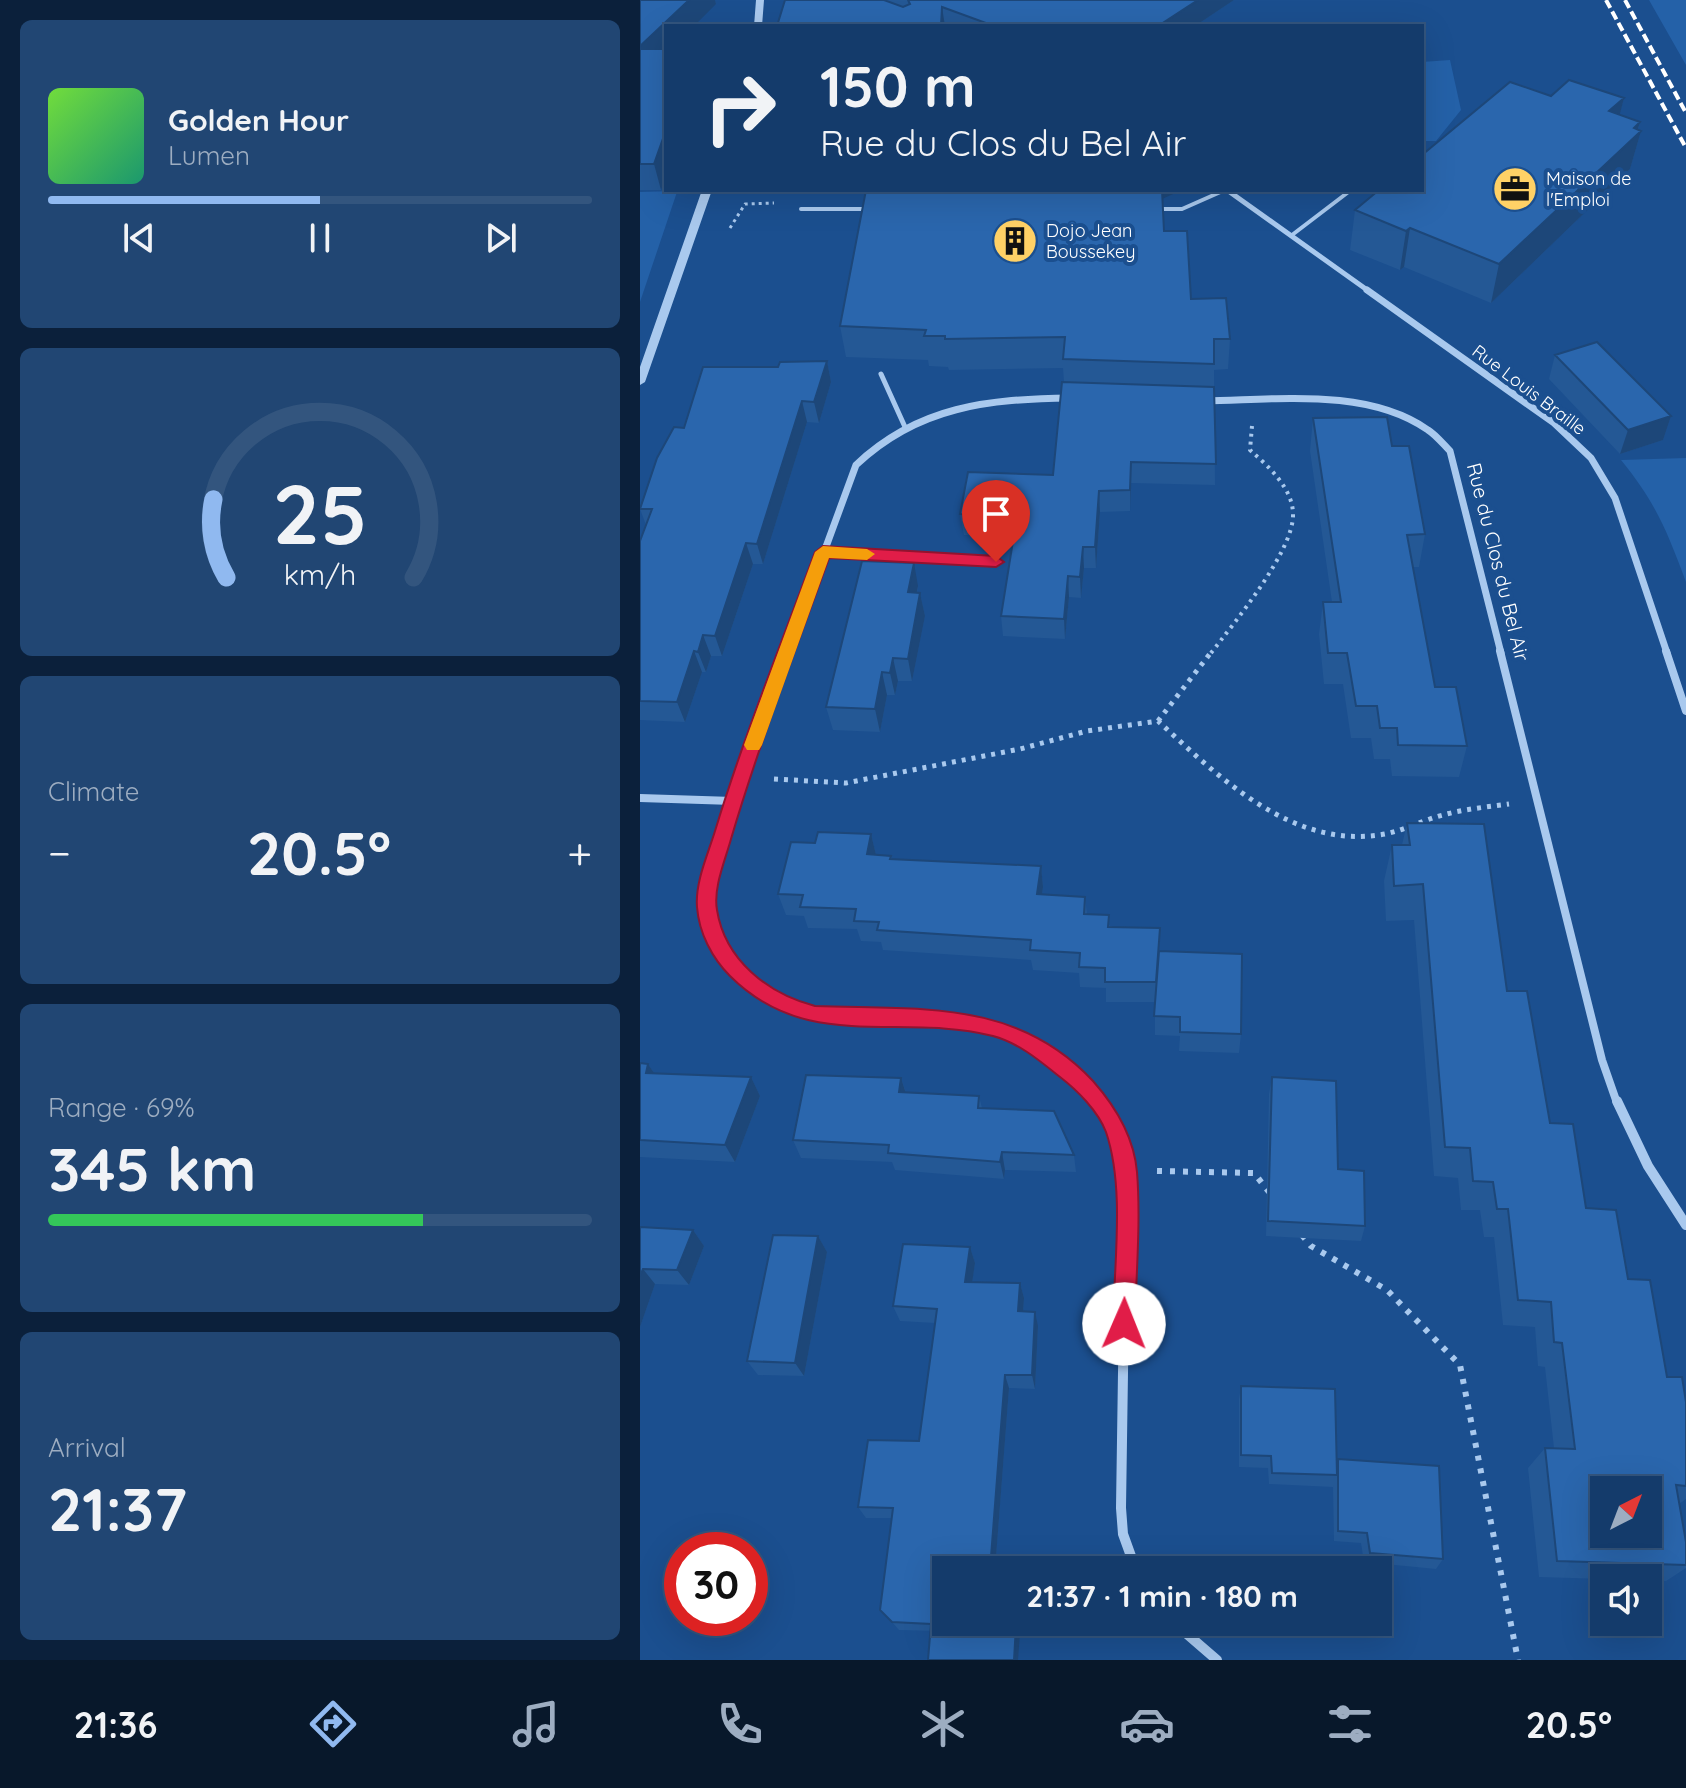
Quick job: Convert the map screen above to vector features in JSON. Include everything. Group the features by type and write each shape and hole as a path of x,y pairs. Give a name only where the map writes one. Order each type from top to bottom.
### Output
{"street":[{"path":"758,24 760,0"},
{"path":"640,382 706,192"},
{"name":"Rue Louis Braille","path":"1229,192 1554,423 1591,458 1603,475 1624,520 1686,711"},
{"path":"1084,399 987,403 951,411 905,427 875,445 856,465 733,801 708,886 706,907 716,944 741,975 772,1000 815,1014 957,1021 1016,1035 1061,1063 1104,1108 1115,1127 1126,1170 1121,1508 1123,1534 1131,1556"},
{"name":"Rue du Clos du Bel Air","path":"1193,400 1373,405 1421,424 1442,440 1450,451 1614,1097 1636,1149 1686,1225"},
{"path":"823,552 996,562"},
{"path":"640,798 733,801"},
{"path":"1189,1636 1217,1660"}],"lane":[{"path":"1150,209 1182,209 1221,192"},
{"path":"1292,235 1348,192"},
{"path":"801,209 881,209"},
{"path":"881,374 905,427"}],"path":[{"path":"742,777 846,783 1020,749 1087,731 1158,721 1261,584 1287,540 1294,518 1286,491 1271,468 1250,450 1255,401"},
{"path":"1158,721 1231,787 1270,814 1332,834 1381,835 1445,815 1537,799"},
{"path":"1126,1170 1254,1173 1273,1197"},
{"path":"1292,1222 1311,1246 1387,1290 1460,1365 1518,1660"}],"shaded area":[{"path":"1649,0 1686,0 1686,65"},
{"path":"1450,60 1461,110 1436,141 1424,141 1424,62"},
{"path":"640,192 677,192 640,302"},
{"path":"1686,458 1686,582 1660,518 1621,460"}],"building":[{"path":"640,0 689,0 640,46"},
{"path":"785,0 884,0 903,7 910,4 908,0 1198,0 1161,24 989,24 942,7 941,24 778,24"},
{"path":"640,49 664,49 664,136 654,164 640,164"},
{"path":"1569,80 1624,98 1609,111 1640,122 1634,128 1641,131 1499,264 1410,228 1406,231 1355,210 1377,192 1424,192 1424,153 1510,82 1551,96"},
{"path":"866,192 1162,192 1164,231 1187,231 1191,299 1226,298 1230,339 1214,339 1214,364 1063,359 1065,337 945,339 945,336 924,336 926,330 840,326"},
{"path":"1597,342 1671,416 1628,430 1555,355"},
{"path":"827,361 814,402 802,401 757,544 746,543 715,636 703,635 698,652 694,651 677,702 640,701 640,541 652,509 640,509 657,458 674,427 684,428 703,367 778,367 780,362"},
{"path":"1062,382 1214,387 1216,464 1131,462 1130,490 1099,491 1095,547 1083,547 1080,577 1068,576 1064,619 1001,616 1017,516 960,514 968,472 1053,475"},
{"path":"1387,417 1392,446 1409,446 1425,534 1407,535 1435,687 1456,687 1467,746 1398,745 1397,728 1380,728 1377,706 1356,706 1347,653 1328,653 1323,602 1341,602 1313,418"},
{"path":"862,561 914,563 908,592 920,593 908,659 893,658 890,673 882,672 875,709 826,707"},
{"path":"1407,823 1484,824 1507,991 1527,991 1550,1123 1573,1124 1586,1208 1616,1210 1628,1279 1650,1280 1667,1377 1682,1377 1686,1402 1686,1486 1676,1485 1686,1542 1686,1565 1557,1561 1545,1448 1575,1449 1562,1343 1554,1342 1551,1302 1518,1300 1508,1209 1497,1209 1493,1182 1473,1181 1470,1148 1445,1147 1423,884 1394,886 1392,845 1410,845"},
{"path":"818,832 871,834 867,854 891,856 890,859 1041,866 1037,894 1085,897 1084,914 1109,915 1108,927 1160,928 1156,982 1105,982 1105,968 1079,967 1080,953 1030,950 1031,940 877,930 879,922 854,921 856,909 800,907 803,895 778,894 791,842 815,843"},
{"path":"1159,951 1242,954 1241,1034 1180,1032 1180,1017 1154,1016"},
{"path":"640,1063 648,1064 646,1073 751,1077 725,1145 640,1140"},
{"path":"806,1075 901,1078 899,1092 979,1096 978,1108 1054,1111 1074,1155 1002,1152 1000,1162 888,1153 889,1145 793,1140"},
{"path":"1272,1077 1336,1081 1338,1169 1364,1171 1365,1226 1268,1221"},
{"path":"640,1227 693,1230 677,1270 643,1269 640,1276"},
{"path":"773,1235 818,1236 795,1363 747,1361"},
{"path":"903,1244 970,1247 965,1282 1020,1283 1018,1311 1035,1312 1032,1375 1005,1375 991,1556 932,1556 932,1636 1015,1636 1014,1660 928,1660 931,1624 892,1622 880,1610 893,1508 858,1507 868,1440 919,1441 937,1309 893,1306"},
{"path":"1241,1386 1335,1389 1337,1475 1272,1473 1271,1456 1241,1455"},
{"path":"1338,1459 1439,1466 1443,1559 1370,1553 1367,1533 1338,1531"}],"railway":[{"path":"1606,0 1686,148"},
{"path":"1625,0 1686,113"}],"slow traffic":[{"path":"753,745 823,552 867,554"}],"place":[{"name":"Maison de l'Emploi","path":"1515,189"},
{"name":"Dojo Jean Boussekey","path":"1015,241"}],"route":[{"path":"996,562 823,552 733,801 708,886 706,907 716,944 726,959 754,987 789,1008 815,1014 957,1021 999,1028 1037,1047 1076,1077 1104,1108 1122,1146 1126,1170 1124,1324"}]}
